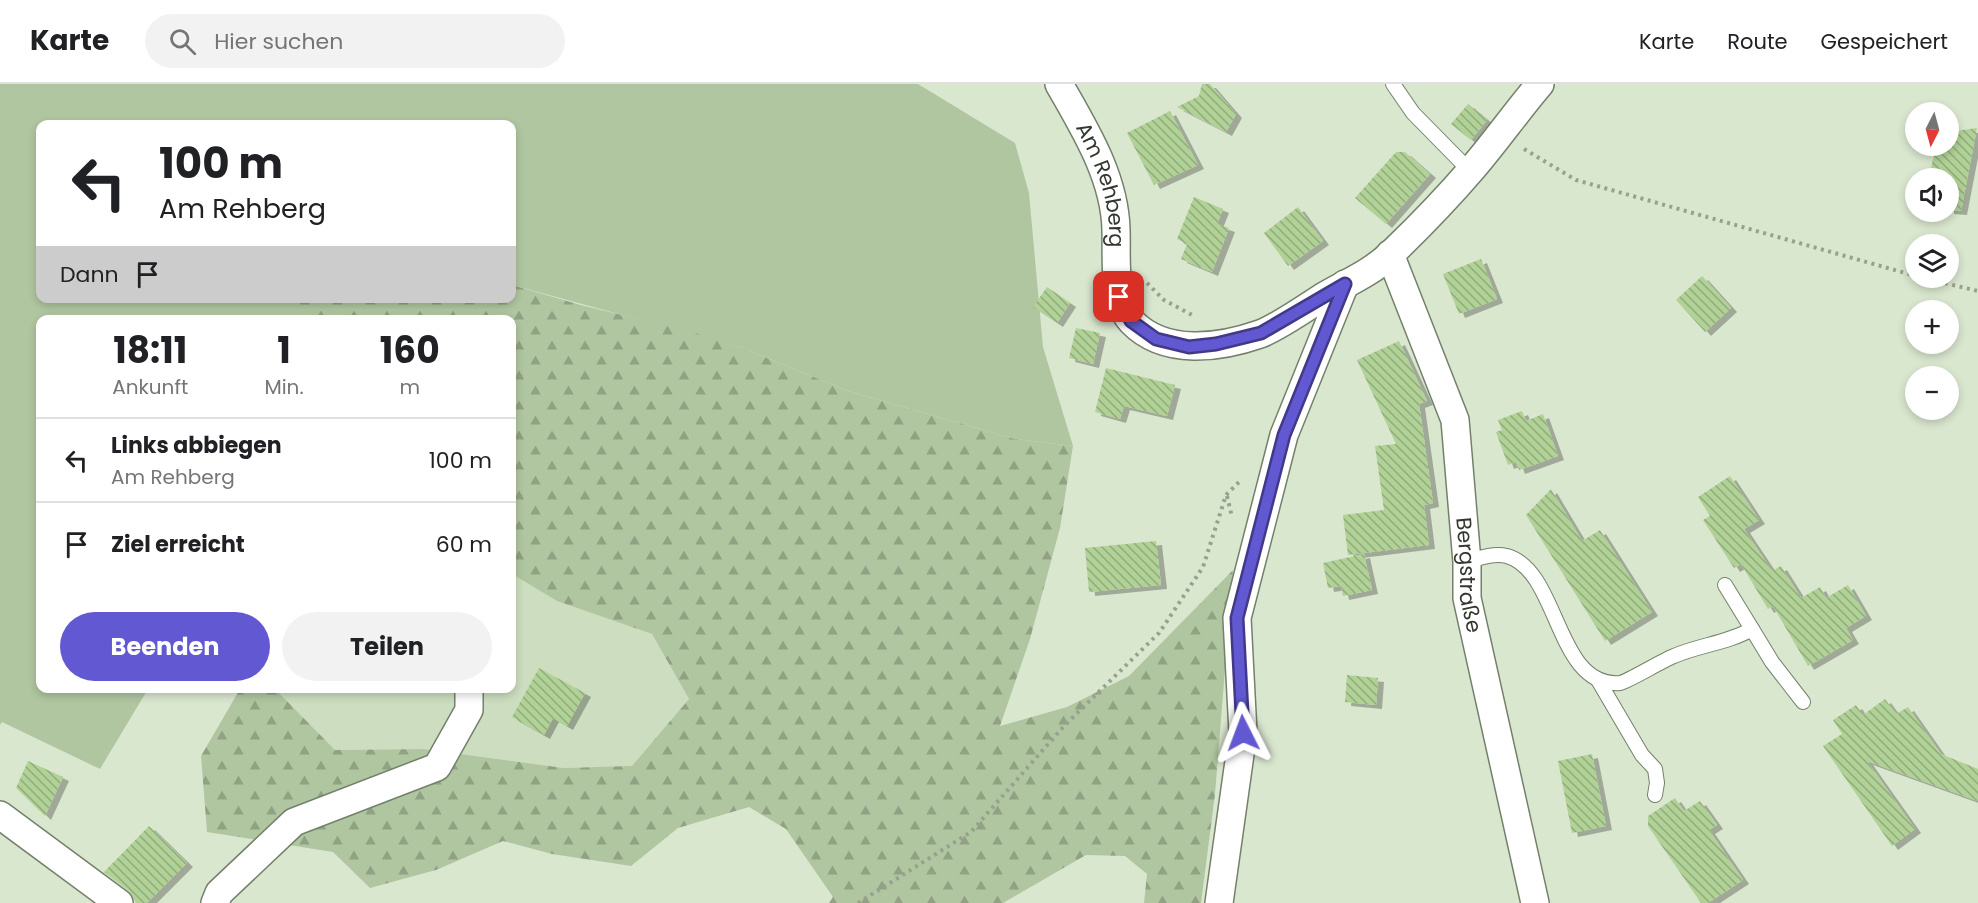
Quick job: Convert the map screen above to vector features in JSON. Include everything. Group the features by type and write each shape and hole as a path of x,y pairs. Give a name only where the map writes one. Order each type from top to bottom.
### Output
{"street":[{"name":"Am Rehberg","path":"1059,84 1078,117 1111,189 1116,227 1119,297 1131,321 1156,339 1189,347 1216,344 1261,333 1356,279 1390,254 1470,171 1540,84"},
{"name":"Bergstraße","path":"1390,254 1455,420 1467,562 1467,598 1534,903"},
{"path":"1219,903 1243,733 1237,618 1284,435 1356,279"},
{"path":"215,903 219,893 294,822 437,767 468,710 469,693"},
{"path":"0,815 119,903"}],"lane":[{"path":"1393,84 1413,113 1470,171"},
{"path":"1467,562 1491,555 1507,556 1522,564 1535,580 1569,649 1583,667 1598,680 1642,755 1654,769 1657,783 1655,795"},
{"path":"1725,585 1772,662 1803,702"},
{"path":"1598,680 1622,683 1673,656 1703,645 1740,636 1752,629"}],"path":[{"path":"1500,135 1576,180 1905,273"},
{"path":"1959,287 1978,291"},
{"path":"858,903 970,831 1064,726 1159,633 1203,567 1226,495 1243,478"}],"shaded area":[{"path":"516,576 557,601 652,634 689,699 632,767 564,768 423,749 335,750 279,693 516,693"}],"green space":[{"path":"0,84 918,84 1015,143 1029,193 1043,347 1073,446 1015,439 848,391 740,347 516,286 516,120 36,120 36,303 296,303 298,315 36,315 36,693 146,693 100,769 2,722 0,725"},
{"path":"516,286 581,305 692,332 740,347 848,391 1015,439 1073,446 1060,528 1030,639 1000,726 1067,707 1129,676 1233,570 1215,794 1201,903 1144,903 1147,874 1125,856 1086,855 1003,903 829,903 833,897 786,829 749,807 678,828 631,866 552,854 503,841 436,870 370,888 333,852 207,832 201,756 238,693 279,693 335,750 423,749 564,768 632,766 689,699 652,634 557,601 516,576 516,315 297,315 295,303 516,303"}],"building":[{"path":"1202,84 1210,84 1236,114 1226,132 1177,107 1199,96"},
{"path":"1468,104 1487,120 1471,140 1451,124"},
{"path":"1170,111 1198,165 1154,185 1127,133"},
{"path":"1977,128 1961,211 1959,211 1959,168 1931,168 1934,156 1959,156 1959,130"},
{"path":"1396,152 1405,152 1430,174 1386,224 1355,198"},
{"path":"1194,197 1223,209 1217,224 1229,228 1212,272 1181,259 1187,244 1177,239"},
{"path":"1298,207 1323,241 1288,266 1264,233"},
{"path":"1481,259 1497,299 1459,314 1443,274"},
{"path":"1702,276 1731,308 1705,332 1676,300"},
{"path":"1047,287 1070,303 1057,323 1033,307"},
{"path":"1076,328 1100,333 1093,364 1069,358"},
{"path":"1399,341 1427,401 1419,404 1433,503 1424,505 1429,545 1348,555 1343,515 1384,510 1375,446 1396,444 1357,360"},
{"path":"1106,368 1175,385 1167,416 1124,406 1120,419 1095,412"},
{"path":"1522,411 1526,421 1543,414 1558,456 1519,470 1516,462 1508,465 1496,432 1502,430 1498,420"},
{"path":"1730,476 1759,520 1744,529 1772,571 1781,566 1801,598 1820,587 1826,598 1848,585 1866,616 1846,628 1853,640 1808,666 1773,606 1768,609 1741,564 1734,568 1703,520 1710,516 1698,497"},
{"path":"1551,489 1582,541 1600,530 1652,612 1605,641 1526,515"},
{"path":"1156,541 1161,585 1089,592 1085,548"},
{"path":"1364,554 1372,590 1343,596 1341,586 1328,588 1323,563"},
{"path":"539,668 585,693 567,726 553,718 544,735 512,717"},
{"path":"1347,675 1378,678 1376,705 1345,702"},
{"path":"1885,699 1896,714 1908,707 1941,754 1978,769 1978,801 1867,761 1915,829 1892,846 1823,746 1842,734 1833,720 1856,705 1863,715"},
{"path":"1592,754 1606,826 1572,833 1558,761"},
{"path":"28,761 63,777 45,816 16,788"},
{"path":"1675,798 1684,811 1700,801 1717,825 1709,830 1743,880 1708,903 1701,903 1648,826 1648,816"},
{"path":"149,826 187,863 147,903 136,903 129,891 104,872"}],"route":[{"path":"1119,297 1131,321 1156,339 1189,347 1216,344 1261,333 1345,284 1335,314 1284,435 1237,618 1243,733"}]}
